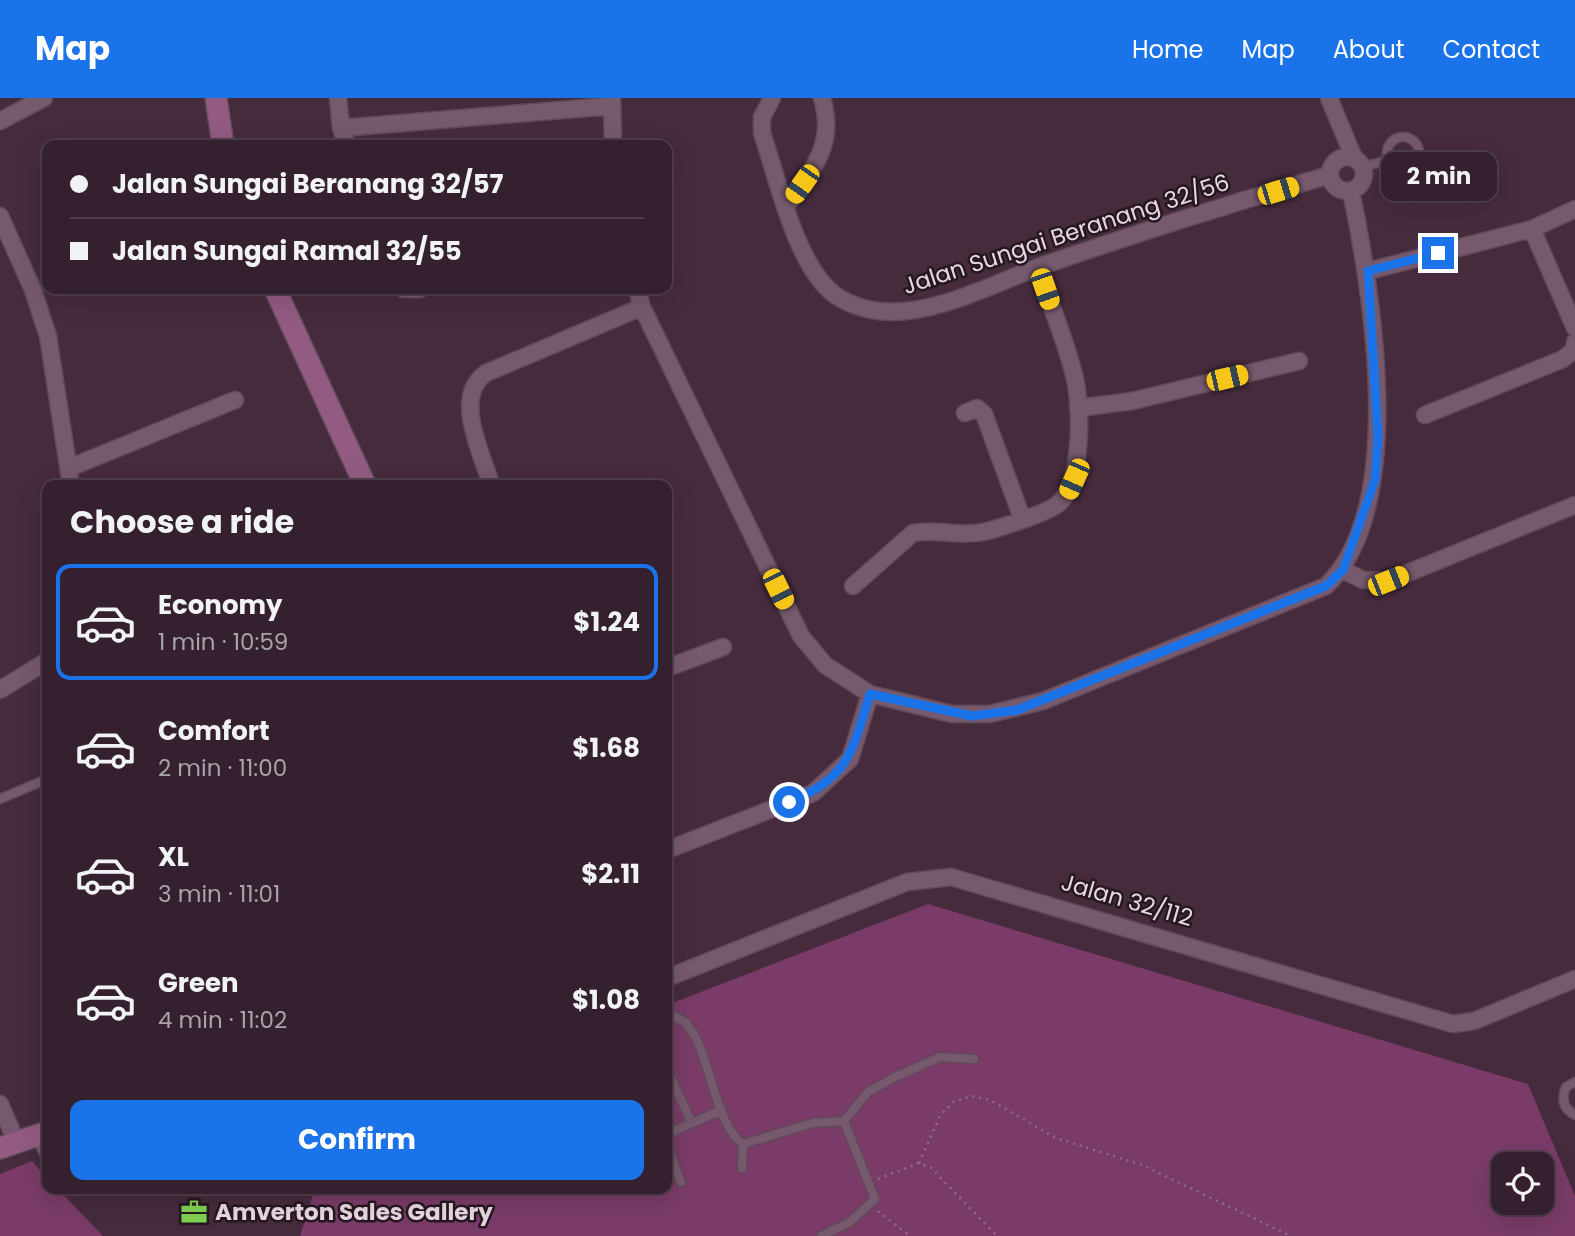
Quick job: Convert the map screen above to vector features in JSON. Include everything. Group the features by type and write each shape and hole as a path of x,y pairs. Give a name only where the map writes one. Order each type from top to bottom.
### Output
{"street":[{"path":"0,121 44,98"},
{"path":"216,98 222,140"},
{"path":"338,98 341,128 345,140"},
{"name":"Jalan Sungai Beranang 32/56","path":"772,98 762,117 762,133 797,240 812,272 835,295 864,310 906,311 961,297 1144,231 1330,176"},
{"path":"787,205 815,162 828,134 822,98"},
{"path":"1329,98 1364,179 1351,191"},
{"path":"341,128 611,102 613,140"},
{"path":"1351,191 1335,186 1330,176 1337,160 1359,163"},
{"path":"638,294 642,307 801,636 825,665 870,694 972,716 1017,710 1326,586 1343,570 1375,480 1378,437 1368,271 1351,191"},
{"path":"1368,271 1532,229 1575,209"},
{"path":"0,216 40,287 70,480"},
{"path":"1532,229 1575,328"},
{"path":"853,586 913,533 961,536 1057,505 1068,492 1074,479 1079,408 1075,376 1037,268"},
{"path":"277,294 363,480"},
{"path":"490,480 469,403 476,380 486,373 642,307"},
{"path":"1425,415 1563,359 1574,349 1575,342"},
{"path":"1079,408 1132,401 1298,361"},
{"path":"69,468 235,400"},
{"path":"965,413 977,408 984,414 1022,518"},
{"path":"1343,570 1363,580 1388,581 1575,505"},
{"path":"672,666 723,647"},
{"path":"0,690 42,664"},
{"path":"672,848 813,793 849,759 870,694"},
{"name":"Jalan 32/112","path":"672,976 907,882 951,877 1453,1024 1474,1021 1575,979"},
{"path":"1552,989 1575,994"},
{"path":"0,1104 24,1139"}],"lane":[{"path":"1408,137 1415,142 1419,158 1411,167 1396,168 1388,160 1386,153 1392,140 1408,137"},
{"path":"1359,163 1388,160"},
{"path":"0,799 42,781"},
{"path":"672,1014 685,1021 694,1037 731,1132 743,1144 742,1168"},
{"path":"743,1144 813,1123 844,1121 868,1092 940,1057 974,1059"},
{"path":"672,1081 692,1123"},
{"path":"1575,1082 1566,1087 1563,1100 1565,1107 1575,1115"},
{"path":"672,1132 722,1110"},
{"path":"821,1236 850,1222 875,1199 844,1121"},
{"path":"24,1139 42,1155"},
{"path":"672,1159 681,1182"}],"path":[{"path":"919,1163 940,1115 953,1102 972,1096 990,1100 1056,1138 1142,1165 1291,1236"},
{"path":"868,1182 919,1163 931,1168 997,1236"},
{"path":"864,1210 885,1214 910,1236"}],"shaded area":[{"path":"928,904 1528,1084 1575,1196 1575,1236 300,1236 313,1194 672,1194 672,1003"},
{"path":"32,1161 42,1172 42,1194 63,1194 103,1236 0,1236 0,1174"}],"place":[{"name":"Amverton Sales Gallery","path":"194,1212"}],"route":[{"path":"789,802 813,793 849,759 870,694 972,716 1017,710 1326,586 1343,570 1375,480 1378,437 1368,271 1438,253"}]}
